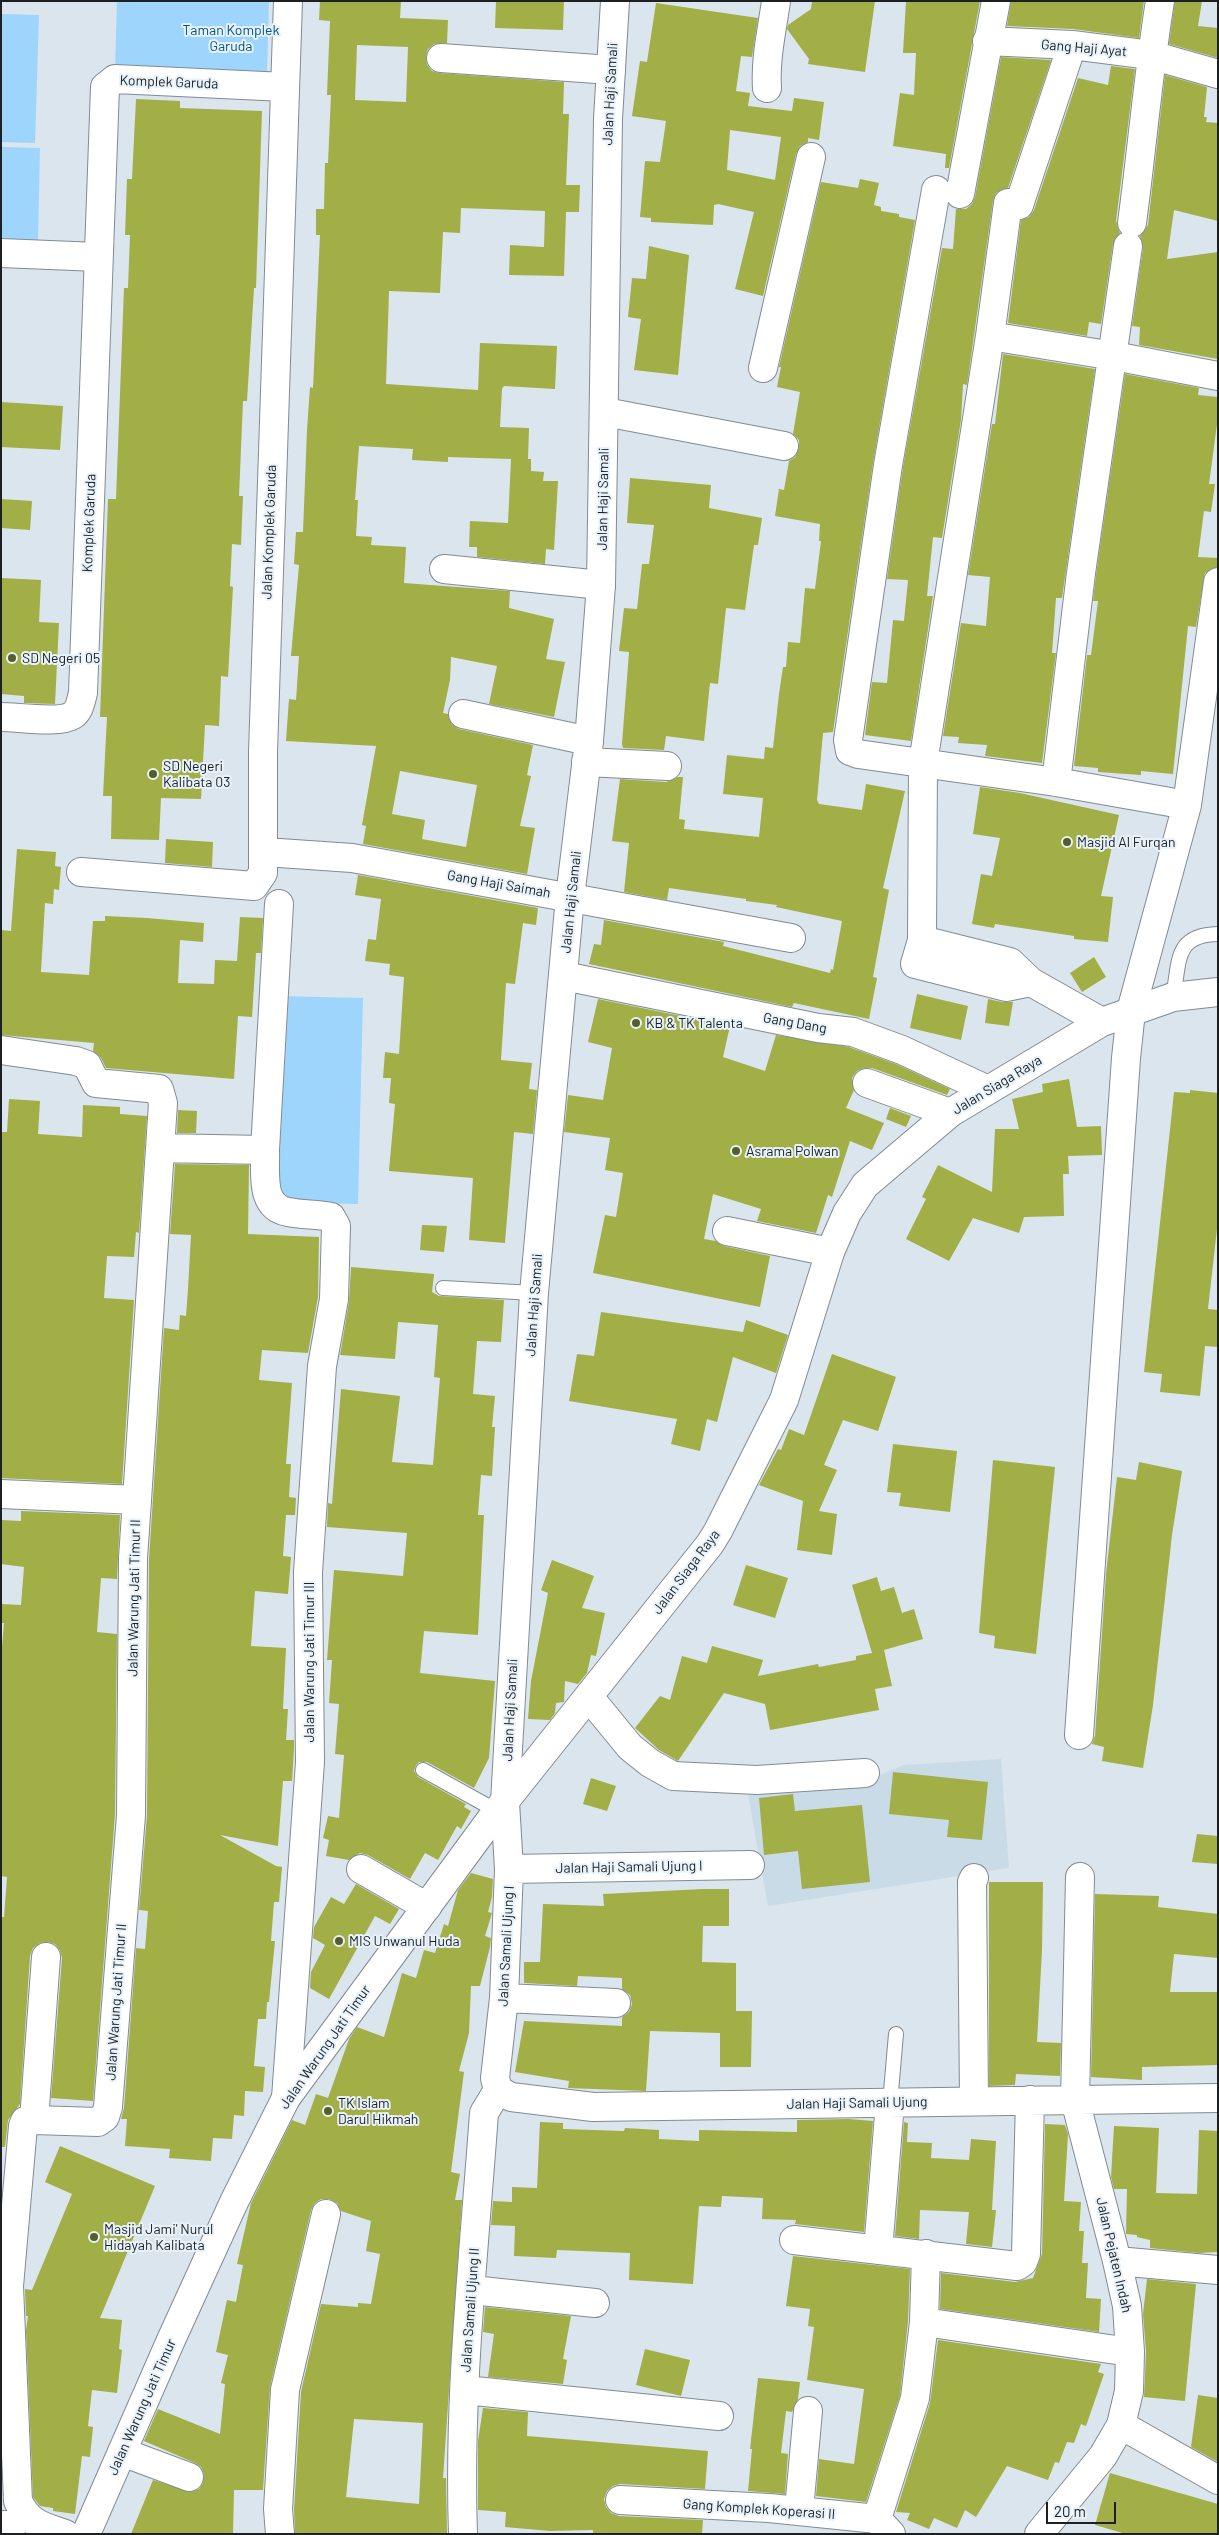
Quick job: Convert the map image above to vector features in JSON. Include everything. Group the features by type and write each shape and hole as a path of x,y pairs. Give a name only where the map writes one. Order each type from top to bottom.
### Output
{"street":[{"name":"Jalan Komplek Garuda","path":"81,872 254,886 263,873 265,852 263,742 288,1"},
{"name":"Jalan Haji Samali","path":"501,1807 534,1293 570,897 588,752 601,585 605,412 605,273 610,70 615,1"},
{"path":"766,88 766,63 776,1"},
{"path":"996,1 948,192 888,465 848,740 850,750 858,754 1056,782 1187,805"},
{"path":"1056,782 1081,574 1114,356 1143,141 1151,55 1160,1"},
{"name":"Gang Haji Ayat","path":"987,41 1072,45 1151,55 1218,74"},
{"path":"1072,45 1014,204 990,336 923,763 922,940 915,964 1006,987 1031,982 1102,1022"},
{"path":"441,58 610,70"},
{"name":"Komplek Garuda","path":"1,717 61,719 74,714 83,693 105,87 108,82 114,79 285,87"},
{"path":"763,368 811,157"},
{"path":"1,253 98,257"},
{"path":"990,336 1114,356 1218,376"},
{"path":"605,412 784,446"},
{"path":"444,569 601,585"},
{"path":"1079,1735 1125,1068 1131,1011 1187,805 1218,582"},
{"path":"463,714 588,752 667,766"},
{"name":"Gang Haji Saimah","path":"265,852 352,858 791,938"},
{"path":"160,1148 265,1150 279,904"},
{"name":"Gang Dang","path":"564,976 818,1028 852,1032 902,1050 988,1090"},
{"name":"Jalan Siaga Raya","path":"501,1807 710,1544 784,1400 830,1252 847,1213 866,1185 950,1113 1102,1022 1173,997 1218,992"},
{"path":"1,1050 76,1061 87,1065 96,1083 159,1088 163,1104 137,1500"},
{"path":"868,1083 950,1113"},
{"name":"Jalan Warung Jati Timur III","path":"265,1150 266,1191 273,1204 286,1212 331,1218 336,1226 334,1299 322,1366 310,1552 310,1762 286,2098"},
{"path":"727,1231 830,1252"},
{"name":"Jalan Warung Jati Timur II","path":"1,1494 137,1500 133,1558 130,1815 108,2107 105,2117 98,2122 19,2131"},
{"path":"589,1697 630,1747 650,1763 673,1776 757,1780 865,1773"},
{"name":"Jalan Warung Jati Timur","path":"86,2534 230,2211 286,2098 501,1807"},
{"name":"Jalan Samali Ujung I","path":"498,2090 494,2078 504,1998 509,1869 501,1807"},
{"name":"Jalan Haji Samali Ujung I","path":"509,1869 750,1865"},
{"path":"361,1868 427,1907"},
{"name":"Jalan Pejaten Indah","path":"1039,2534 1103,2456 1121,2425 1129,2391 1130,2352 1127,2306 1118,2261 1075,2100 1080,1877"},
{"path":"974,1878 972,1882 974,2101"},
{"path":"46,1957 19,2131 5,2286 7,2425 18,2501 13,2520 37,2524 65,2534"},
{"path":"504,1998 616,2003"},
{"name":"Jalan Haji Samali Ujung","path":"498,2090 511,2097 593,2106 1218,2098"},
{"name":"Jalan Samali Ujung II","path":"463,2534 461,2485 465,2390 484,2113 498,2090"},
{"path":"794,2240 1017,2266 1023,2262 1026,2254 1030,2100"},
{"path":"878,2250 890,2102"},
{"path":"280,2534 278,2509 285,2390 326,2214"},
{"path":"884,2526 915,2398 924,2322 926,2254"},
{"path":"1118,2261 1218,2270"},
{"path":"472,2290 595,2303"},
{"path":"924,2322 1130,2352"},
{"path":"465,2390 719,2416"},
{"path":"799,2510 808,2411"},
{"path":"1121,2425 1218,2480"},
{"path":"122,2452 189,2477"},
{"name":"Gang Komplek Koperasi II","path":"620,2500 799,2510 884,2526"}],"lane":[{"path":"1173,997 1182,949 1189,939 1200,934 1218,934"},
{"path":"443,1288 534,1293"},
{"path":"423,1770 501,1807"},
{"path":"890,2102 896,2034"}],"shaded area":[{"path":"1001,1759 1009,1868 768,1906 747,1789 865,1781 904,1765"}],"green space":[{"name":"Taman Komplek Garuda","path":"117,1 269,1 267,76 115,70"},
{"path":"1,14 39,15 35,143 1,142"},
{"path":"1,147 40,148 38,241 1,240"},
{"path":"275,996 363,998 358,1204 270,1202"}],"building":[{"path":"320,1 401,1 400,18 448,20 447,43 434,44 428,49 426,56 427,65 432,71 564,82 563,114 569,114 566,185 580,185 579,212 566,212 564,276 509,275 510,245 544,247 545,211 461,208 460,233 443,232 440,293 389,291 386,384 478,390 480,343 557,346 555,389 504,386 502,389 500,427 529,428 528,459 531,459 531,471 544,472 543,481 558,481 554,550 546,549 545,564 477,557 477,547 469,547 470,521 508,523 511,459 448,457 448,462 412,460 413,449 359,446 355,500 358,500 356,536 372,537 371,545 406,547 404,583 510,591 509,608 554,619 546,659 565,662 554,717 489,704 497,666 451,657 450,680 443,713 448,714 452,725 459,729 533,745 527,775 531,776 520,826 535,828 527,874 363,844 366,826 362,825 376,746 286,741 289,699 296,700 299,656 291,656 299,565 294,564 296,532 303,532 310,387 313,388 320,235 316,235 316,209 324,209 325,163 328,163 331,95 327,95 330,21 319,20","holes":["357,45 408,47 406,102 355,100","400,771 477,785 466,847 422,839 425,820 392,814"]},
{"path":"496,1 564,1 563,30 495,28"},
{"path":"812,1 875,1 865,72 808,64 809,59 787,29 788,25 811,9"},
{"path":"906,1 980,1 949,168 945,168 946,154 893,146 900,93 914,95 916,53 903,53"},
{"path":"1011,1 1144,1 1139,38 1073,29 1007,26"},
{"path":"1175,1 1202,1 1198,26 1218,28 1218,58 1169,44"},
{"path":"656,3 758,18 752,57 741,56 736,91 750,93 748,106 792,111 794,98 824,102 819,140 808,138 808,142 800,146 796,154 763,296 735,289 754,212 718,204 714,205 713,225 651,222 651,218 640,217 645,161 660,162 666,121 632,116 640,61 647,62","holes":["730,130 781,137 775,180 727,170"]},
{"path":"1001,57 1051,60 1008,188 996,193 993,201 967,385 963,384 961,420 942,538 933,537 927,596 933,596 911,741 865,735 872,682 887,683 893,620 904,621 908,580 887,579 903,467 942,248 953,249 956,209 966,209 972,204 975,197"},
{"path":"1111,66 1135,69 1116,221 1120,233 1113,244 1101,324 1089,322 1087,336 1008,323 1021,220 1029,217 1034,210 1078,78 1108,85"},
{"path":"1165,75 1207,87 1204,117 1207,117 1206,122 1218,123 1218,221 1174,210 1167,259 1218,252 1218,359 1139,345 1140,327 1132,326 1143,248 1140,236 1148,225"},
{"path":"136,99 180,101 180,108 262,111 256,288 254,288 247,401 243,401 239,496 243,496 241,545 232,544 230,586 233,587 228,677 221,676 219,726 205,725 201,799 161,798 159,840 111,839 112,796 103,796 107,717 100,717 108,499 116,499 124,288 128,288 130,235 125,235 127,179 132,179"},
{"path":"860,179 879,183 874,205 881,207 881,211 899,214 899,217 915,220 873,463 833,732 823,733 817,800 819,804 862,810 866,784 905,791 883,888 889,890 873,977 877,978 869,1019 794,1003 792,1007 589,964 594,944 601,945 604,920 724,942 723,946 830,973 831,969 833,970 842,921 776,907 777,905 746,901 746,899 669,888 667,900 624,892 629,843 612,841 620,779 666,782 678,777 683,777 679,819 685,820 684,829 759,837 763,798 723,794 727,755 764,759 765,747 773,748 779,694 783,667 786,667 788,642 800,643 805,588 815,589 821,541 819,541 820,524 775,516 779,489 784,490 789,461 795,457 799,448 799,440 793,434 800,392 777,387 781,367 779,367 821,182 858,188"},
{"path":"649,246 689,255 678,375 634,370 641,319 628,317 632,278 646,279"},
{"path":"1003,354 1095,369 1062,598 1056,598 1052,653 1056,653 1042,763 985,756 987,745 958,743 959,737 943,736 961,623 986,626 990,577 968,575 992,424 995,424"},
{"path":"1125,374 1199,388 1198,395 1218,397 1218,417 1209,484 1215,484 1211,512 1204,511 1198,557 1218,558 1218,567 1205,573 1196,627 1188,626 1173,774 1141,771 1141,775 1098,772 1098,768 1074,766 1087,655 1091,655 1098,601 1093,601 1096,575"},
{"path":"1,402 63,406 60,450 1,447"},
{"path":"630,478 711,485 709,508 762,518 758,545 754,545 745,610 726,608 718,684 710,683 704,741 666,736 664,750 623,748 622,744 629,652 619,651 624,608 637,609 642,564 649,564 654,525 627,523"},
{"path":"1,499 32,501 30,530 1,528"},
{"path":"1,578 41,580 39,622 59,623 55,704 24,703 24,696 1,694"},
{"path":"980,787 1020,793 1119,815 1101,896 1113,897 1108,942 1074,939 1074,936 995,924 994,928 972,924 981,874 992,876 1000,838 973,834"},
{"path":"166,839 213,842 212,867 165,863"},
{"path":"17,849 56,852 55,866 61,867 59,890 54,889 53,904 45,903 41,972 89,975 93,921 105,921 105,916 147,918 204,923 203,942 180,940 178,983 214,984 215,960 237,961 240,917 263,918 261,953 256,953 252,1017 238,1016 234,1079 106,1068 101,1058 93,1051 94,1043 1,1035 1,930 11,931"},
{"path":"358,875 538,908 536,925 523,923 515,984 506,983 501,1060 532,1063 529,1089 537,1090 533,1134 514,1132 505,1243 469,1240 473,1178 389,1171 395,1104 389,1103 391,1078 383,1078 385,1052 399,1054 404,977 389,975 390,964 365,961 368,939 376,940 381,899 355,895"},
{"path":"1094,957 1106,977 1082,992 1070,973"},
{"path":"917,994 968,1006 961,1040 910,1028"},
{"path":"598,999 730,1026 723,1057 765,1071 776,1035 849,1047 896,1064 950,1089 947,1095 872,1068 864,1068 857,1071 852,1078 854,1090 846,1108 884,1123 872,1150 850,1141 832,1197 828,1195 816,1233 757,1221 761,1209 713,1194 704,1239 716,1241 724,1246 770,1256 760,1307 593,1273 605,1215 616,1217 623,1173 605,1170 610,1138 564,1132 568,1095 603,1100 612,1048 588,1042"},
{"path":"988,999 1013,1002 1009,1026 985,1023"},
{"path":"1069,1079 1077,1127 1101,1126 1102,1155 1068,1156 1069,1174 1063,1174 1064,1216 1024,1217 1019,1233 973,1218 949,1261 906,1239 926,1199 922,1197 938,1165 992,1192 995,1129 1019,1129 1012,1099 1043,1092 1042,1084"},
{"path":"1190,1090 1218,1093 1218,1220 1208,1309 1218,1310 1218,1347 1205,1346 1200,1396 1160,1392 1162,1374 1144,1372 1174,1092 1190,1093"},
{"path":"9,1099 40,1101 38,1134 82,1137 83,1105 120,1107 120,1114 147,1116 139,1233 136,1232 134,1257 107,1256 104,1298 134,1300 122,1484 1,1478 1,1132 7,1132"},
{"path":"890,1108 911,1116 906,1127 886,1119"},
{"path":"178,1110 197,1111 196,1133 177,1133"},
{"path":"175,1164 249,1165 248,1234 319,1237 318,1297 308,1353 262,1350 259,1380 292,1383 286,1464 291,1464 289,1497 296,1498 295,1515 286,1515 283,1556 291,1557 288,1594 255,1591 251,1646 286,1648 283,1709 288,1709 286,1740 294,1740 292,1781 283,1781 278,1846 220,1835 276,1866 282,1867 279,1902 274,1902 271,1941 275,1941 269,2002 267,2002 266,2019 258,2019 254,2066 265,2067 263,2092 245,2091 244,2116 234,2115 232,2139 213,2138 211,2161 169,2158 170,2149 125,2146 127,2119 121,2119 124,2108 136,1948 145,1949 148,1911 139,1910 147,1815 149,1559 164,1328 179,1330 180,1315 186,1316 188,1289 191,1235 170,1234"},
{"path":"422,1225 447,1226 444,1252 420,1250"},
{"path":"351,1267 434,1274 432,1292 439,1296 504,1300 501,1342 477,1341 473,1394 495,1396 492,1427 495,1427 492,1476 481,1475 478,1515 484,1515 478,1635 424,1631 420,1673 495,1681 489,1758 474,1788 427,1762 419,1762 416,1765 414,1771 418,1777 466,1804 464,1807 471,1811 461,1829 457,1826 438,1860 425,1853 410,1879 368,1855 360,1853 349,1860 326,1856 329,1840 323,1838 328,1816 339,1818 344,1755 335,1754 339,1704 329,1703 332,1660 327,1660 334,1570 403,1576 407,1533 327,1527 328,1503 332,1504 341,1389 400,1396 392,1462 433,1465 440,1378 434,1377 438,1325 398,1322 395,1359 340,1355 349,1302"},
{"path":"601,1312 743,1332 746,1320 788,1335 776,1373 733,1357 717,1422 707,1419 700,1451 671,1444 677,1419 569,1401 577,1354 594,1356"},
{"path":"832,1354 896,1377 878,1431 843,1420 824,1465 837,1470 819,1511 837,1514 832,1555 797,1550 803,1501 759,1485 778,1449 781,1450 789,1429 804,1435"},
{"path":"893,1444 957,1451 950,1512 899,1506 901,1493 887,1492"},
{"path":"993,1460 1055,1467 1036,1654 994,1648 995,1636 979,1633"},
{"path":"1139,1462 1182,1471 1172,1535 1153,1705 1143,1768 1102,1761 1104,1747 1092,1744 1095,1736 1106,1574 1117,1477 1136,1480"},
{"path":"21,1511 120,1515 117,1579 101,1578 97,1632 117,1634 115,1814 93,2101 51,2098 62,1958 55,1944 48,1942 40,1943 33,1948 30,1956 20,2104 8,2120 5,2147 1,2147 1,1917 4,1917 7,1877 1,1876 1,1659 4,1623 1,1623 1,1604 21,1605 24,1567 1,1564 1,1520 21,1521"},
{"path":"552,1560 594,1576 582,1608 605,1613 596,1656 591,1655 587,1673 578,1684 565,1681 564,1702 556,1703 555,1713 550,1720 528,1719 531,1681 548,1593 541,1590"},
{"path":"746,1565 788,1578 775,1618 733,1605"},
{"path":"877,1577 881,1591 894,1587 902,1613 914,1609 923,1639 884,1650 892,1686 875,1689 879,1710 770,1730 765,1704 724,1693 678,1761 659,1750 635,1728 660,1696 670,1700 682,1656 707,1663 712,1646 763,1660 758,1676 818,1664 819,1667 856,1660 856,1656 872,1653 852,1585"},
{"path":"893,1772 988,1782 982,1840 947,1837 949,1820 889,1814"},
{"path":"591,1778 616,1786 607,1811 583,1804"},
{"path":"793,1794 795,1811 862,1805 870,1882 802,1889 798,1851 764,1855 759,1798"},
{"path":"1197,1834 1218,1836 1218,1864 1192,1862"},
{"path":"471,1873 493,1879 492,1897 488,1912 492,1913 485,1936 491,1938 490,1947 480,1986 471,1986 469,2033 459,2071 464,2072 451,2172 460,2174 455,2200 462,2200 443,2478 446,2478 447,2534 295,2534 294,2509 301,2392 321,2304 358,2307 358,2303 371,2304 380,2254 366,2251 371,2221 341,2211 337,2203 329,2199 321,2199 315,2203 311,2210 270,2387 263,2490 234,2490 233,2534 131,2534 153,2480 191,2492 199,2489 203,2483 204,2474 201,2467 144,2441 158,2409 220,2434 225,2384 221,2383 228,2355 216,2352 227,2300 236,2302 243,2265 237,2264 251,2203 292,2120 305,2125 316,2094 328,2098 349,2039 357,2027 384,2037 402,1973 416,1978 424,1950 435,1953 444,1924 448,1926 458,1890","holes":["354,2419 423,2423 419,2504 346,2497"]},
{"path":"989,1882 1043,1882 1042,1950 1037,2042 1061,2043 1060,2076 1016,2074 1015,2085 989,2086"},
{"name":"MIS Unwanul Huda","path":"356,1884 399,1909 390,1924 375,1916 329,1999 310,1988 311,1972 325,1945 313,1938 314,1927 331,1897 344,1904"},
{"path":"729,1889 729,1926 703,1926 702,1962 736,1963 736,2011 752,2011 751,2067 720,2067 720,2033 650,2031 646,2091 568,2088 569,2081 515,2072 524,2021 622,2026 622,2017 629,2012 632,2004 630,1995 622,1989 622,1978 578,1976 577,1986 524,1983 524,1962 540,1962 543,1904 604,1906 603,1894"},
{"path":"1095,1894 1159,1896 1158,1907 1218,1914 1218,1958 1174,1954 1170,1992 1218,1992 1218,2065 1142,2067 1142,2080 1091,2077"},
{"path":"849,2119 873,2121 864,2232 795,2224 796,2220 762,2219 763,2198 722,2196 721,2207 699,2206 693,2284 629,2280 630,2253 557,2250 556,2258 514,2256 515,2226 491,2225 493,2201 512,2202 512,2187 537,2188 540,2122 563,2123 563,2129 624,2131 625,2128 659,2130 659,2139 699,2141 699,2130 797,2132 797,2120"},
{"path":"904,2122 908,2123 907,2142 932,2143 931,2158 969,2160 971,2139 996,2141 992,2210 996,2210 992,2247 966,2244 969,2212 920,2210 919,2239 895,2236"},
{"path":"1045,2124 1065,2125 1068,2134 1064,2201 1081,2202 1079,2231 1084,2231 1082,2263 1088,2263 1086,2298 1101,2299 1099,2332 940,2309 941,2273 1015,2282 1033,2278 1042,2254"},
{"path":"1114,2126 1159,2128 1156,2193 1197,2194 1199,2130 1218,2131 1218,2252 1199,2253 1150,2248 1150,2240 1137,2237 1137,2235 1126,2234 1127,2189 1114,2189 1111,2177"},
{"path":"60,2146 155,2186 100,2318 122,2320 119,2349 122,2350 117,2393 92,2390 88,2426 93,2427 90,2457 82,2456 75,2514 53,2511 53,2508 40,2506 33,2497 26,2330 28,2316 26,2316 25,2289 32,2290 72,2194 45,2182"},
{"path":"793,2256 910,2269 908,2321 900,2395 866,2502 816,2496 819,2459 854,2464 864,2389 807,2380 814,2327 808,2326 810,2309 786,2306"},
{"path":"1147,2279 1196,2284 1185,2401 1144,2397 1146,2352 1143,2314"},
{"path":"485,2307 571,2316 563,2359 567,2360 563,2384 488,2377 494,2334 483,2332"},
{"path":"938,2340 1101,2364 1098,2372 1104,2374 1086,2426 1081,2424 1074,2443 1067,2442 1059,2463 1055,2462 1048,2480 1007,2466 976,2517 965,2510 957,2528 934,2518 929,2529 907,2520 910,2513 896,2512 930,2403"},
{"path":"645,2349 690,2360 681,2396 636,2385"},
{"path":"758,2378 800,2382 798,2399 792,2412 786,2411 781,2453 788,2454 785,2494 748,2491 752,2449 750,2449"},
{"path":"1198,2395 1218,2398 1218,2462 1191,2447"},
{"path":"483,2408 528,2412 527,2436 708,2451 705,2489 620,2484 613,2486 607,2491 604,2499 606,2507 611,2513 619,2516 703,2520 702,2534 593,2534 593,2530 550,2531 505,2527 506,2512 478,2510 478,2441"},
{"path":"1110,2473 1218,2504 1218,2534 1126,2534 1095,2525"}],"place":[{"name":"SD Negeri 05","path":"12,658"},
{"name":"SD Negeri Kalibata 03","path":"153,774"},
{"name":"Masjid Al Furqan","path":"1067,842"},
{"name":"KB & TK Talenta","path":"636,1023"},
{"name":"Asrama Polwan","path":"736,1151"},
{"name":"MIS Unwanul Huda","path":"339,1941"},
{"name":"TK Islam Darul Hikmah","path":"328,2111"},
{"name":"Masjid Jami' Nurul Hidayah Kalibata","path":"94,2237"}]}
